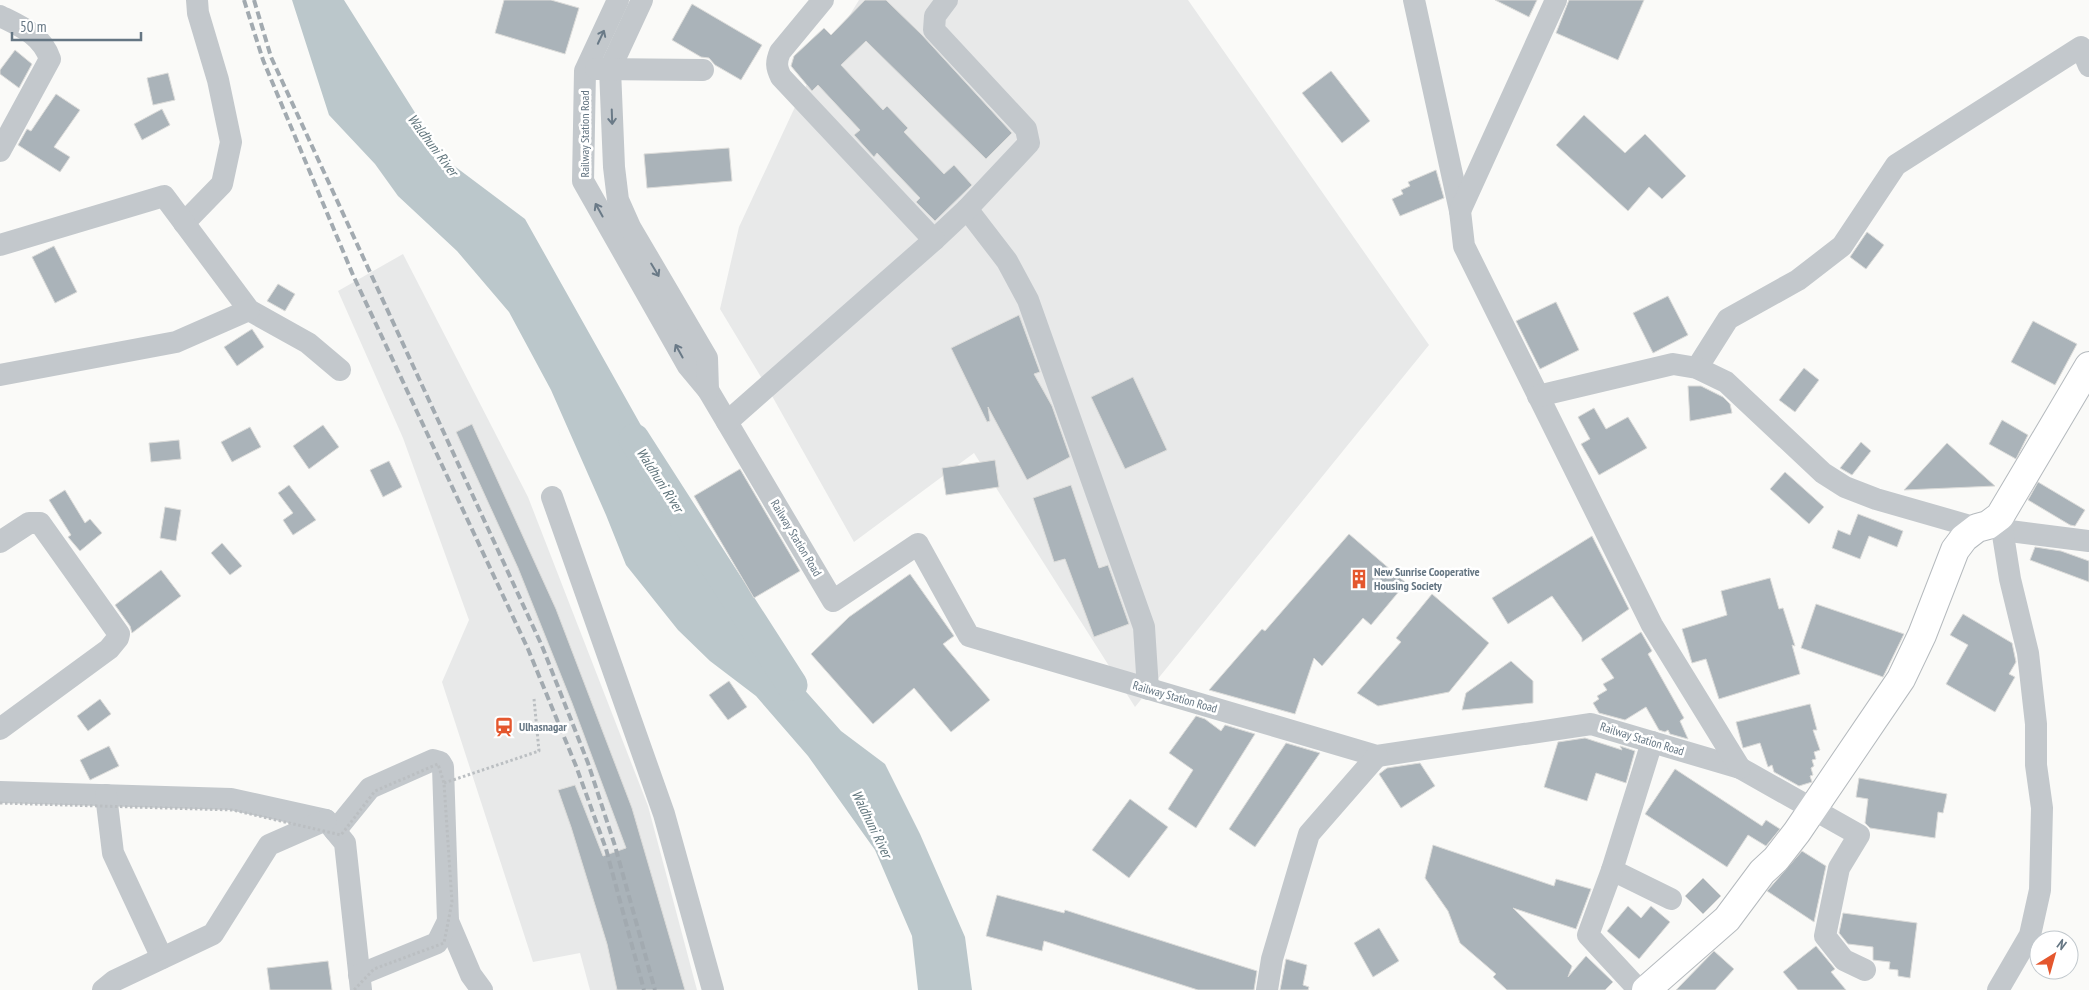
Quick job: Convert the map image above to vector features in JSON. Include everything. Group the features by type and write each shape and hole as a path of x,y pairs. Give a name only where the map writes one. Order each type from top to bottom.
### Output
{"main road":[{"path":"1646,990 1727,919 1813,810 1901,679 1922,635 1955,550 1964,538 1993,524 2089,366"}],"street":[{"path":"184,223 222,184 231,142 218,80 198,13 197,0"},
{"name":"Railway Station Road","path":"618,0 586,68 583,181 688,366 708,390 833,601 918,544 970,636 1377,756 1591,724 1740,768 1859,835 1839,868 1825,936 1844,960 1865,970"},
{"name":"Railway Station Road","path":"642,0 610,69 614,168 618,200 630,227 707,358 708,390"},
{"path":"823,0 780,52 776,60 781,77 934,240"},
{"path":"727,422 934,240 967,209 1029,143 1026,129 934,30 936,16 947,0"},
{"path":"1414,0 1460,211 1464,246 1652,625 1740,768"},
{"path":"1460,211 1556,0"},
{"path":"0,16 33,33 46,46 50,60 0,151"},
{"path":"1697,368 1728,319 1798,280 1842,246 1896,165 2081,47 2089,66"},
{"path":"586,68 703,70"},
{"path":"0,245 164,196 249,310 308,343 340,370"},
{"path":"967,209 1007,261 1028,300 1144,627 1148,689"},
{"path":"0,375 176,342 249,310"},
{"path":"1538,396 1673,364 1697,368 1726,382 1823,474 1846,487 1876,499 1993,524 2089,541"},
{"path":"552,497 664,814 713,990"},
{"path":"0,542 29,523 40,523 119,634 109,649 0,729"},
{"path":"1993,524 2028,653 2036,724 2036,765 2042,808 2040,890 2030,935 1998,990"},
{"path":"1639,990 1588,935 1612,870 1652,742"},
{"path":"1266,990 1272,959 1308,834 1377,756"},
{"path":"103,990 114,981 214,934 269,845 331,826 370,788 433,760 440,762 443,767 448,921 471,975 482,990"},
{"path":"0,792 231,799 331,826 345,843 358,985 437,943 448,921"},
{"path":"106,795 113,853 162,958"},
{"path":"1612,870 1671,899"}],"path":[{"path":"444,783 539,751 534,699"},
{"path":"0,802 234,810 341,835 375,792 438,764 444,783 452,902 444,943 374,969 358,985"}],"shaded area":[{"path":"859,0 1188,0 1429,345 1135,707 974,453 854,542 767,387 720,309 739,227 801,94"},
{"path":"403,254 528,497 648,806 697,990 590,990 580,953 533,962 442,682 469,620 403,438 338,291"}],"water":[{"path":"292,0 344,0 431,138 453,165 525,219 652,445 657,477 669,508 690,542 714,588 841,731 885,764 920,834 965,937 972,990 918,990 912,936 875,850 808,756 756,696 710,661 678,630 626,565 551,390 509,312 457,251 398,196 375,164 329,115"}],"building":[{"path":"504,0 551,0 579,8 565,54 495,33"},
{"path":"865,0 886,0 922,35 1012,133 986,159 866,41 841,65 883,110 887,106 908,128 904,132 944,174 954,165 972,185 935,221 916,202 920,198 877,153 874,157 854,135 860,130 818,85 812,91 791,66 794,56 824,28 831,35"},
{"path":"1495,0 1537,0 1529,17"},
{"path":"1569,0 1644,0 1618,60 1556,33"},
{"path":"692,4 762,45 741,80 715,65 709,58 701,57 672,40"},
{"path":"15,50 32,64 19,88 0,74 0,70"},
{"path":"1331,71 1370,121 1342,143 1302,93"},
{"path":"168,73 175,100 153,105 147,78"},
{"path":"56,94 80,110 54,147 70,157 60,172 18,145 27,129 31,131"},
{"path":"162,109 170,125 142,140 134,124"},
{"path":"1584,115 1625,153 1645,134 1686,176 1662,199 1649,187 1628,211 1556,145"},
{"path":"729,148 732,181 647,188 644,154"},
{"path":"1436,170 1444,198 1400,216 1392,199 1403,194 1401,190 1410,186 1408,182"},
{"path":"1867,232 1884,245 1866,269 1850,257"},
{"path":"54,246 77,292 55,303 32,257"},
{"path":"278,284 295,294 285,311 267,301"},
{"path":"1668,296 1688,335 1653,353 1633,313"},
{"path":"1556,302 1579,350 1540,369 1516,321"},
{"path":"1019,315 1040,372 1034,374 1052,406 1070,457 1027,480 988,407 990,421 987,422 951,348"},
{"path":"2033,321 2077,344 2055,385 2011,362"},
{"path":"252,329 264,347 237,366 224,347"},
{"path":"1804,368 1819,380 1795,412 1779,400"},
{"path":"1133,377 1167,450 1125,469 1091,397"},
{"path":"1688,386 1701,386 1723,397 1730,404 1732,413 1690,421"},
{"path":"1594,408 1606,429 1628,417 1647,448 1599,475 1581,444 1590,439 1578,417"},
{"path":"2002,420 2028,435 2016,459 1989,444"},
{"path":"472,424 556,609 632,808 685,990 617,990 607,944 558,790 575,785 603,856 626,848 572,703 518,568 456,432"},
{"path":"323,425 339,447 309,469 293,446"},
{"path":"250,427 261,447 232,462 221,442"},
{"path":"179,440 181,459 151,462 149,443"},
{"path":"1861,442 1871,451 1852,475 1840,468"},
{"path":"1947,443 1968,462 1995,486 1904,490"},
{"path":"995,460 999,487 946,495 942,468"},
{"path":"389,461 402,487 383,497 370,470"},
{"path":"740,469 800,571 754,598 694,496"},
{"path":"1785,472 1824,507 1809,524 1770,489"},
{"path":"2038,482 2085,510 2075,526 2070,525 2028,500"},
{"path":"289,485 316,520 293,535 283,520 293,513 278,493"},
{"path":"1071,485 1099,568 1108,565 1129,624 1094,637 1065,559 1054,562 1033,498"},
{"path":"65,490 85,523 90,519 102,533 80,551 68,537 71,535 49,500"},
{"path":"165,507 181,510 176,541 160,538"},
{"path":"1858,514 1903,531 1897,547 1869,536 1860,559 1832,548 1838,530 1850,535"},
{"path":"1349,534 1406,583 1371,625 1363,618 1322,666 1314,658 1295,714 1209,690 1262,629 1265,631"},
{"path":"1592,536 1629,609 1582,642 1582,638 1552,596 1508,624 1492,598"},
{"path":"222,543 242,566 230,575 211,553"},
{"path":"2035,547 2061,551 2089,561 2089,582 2030,560"},
{"path":"161,570 181,596 132,633 130,626 115,605"},
{"path":"910,574 954,636 943,644 990,700 951,732 914,688 873,724 811,654 849,617"},
{"path":"1770,578 1779,609 1783,608 1795,646 1792,645 1800,674 1719,699 1706,659 1692,663 1682,629 1727,615 1721,591"},
{"path":"1432,594 1489,643 1449,692 1378,706 1357,693 1401,642 1396,638"},
{"path":"1816,604 1904,634 1883,677 1801,648"},
{"path":"1963,614 2012,643 2016,662 2009,674 2015,677 1995,712 1946,684 1968,645 1950,635"},
{"path":"1641,632 1652,651 1648,654 1684,718 1680,721 1688,739 1670,734 1668,730 1665,732 1659,730 1646,707 1625,720 1599,713 1593,703 1599,699 1597,696 1607,690 1603,684 1614,678 1601,659"},
{"path":"1511,661 1533,681 1533,703 1462,710 1466,693"},
{"path":"729,681 747,707 728,720 709,695"},
{"path":"100,699 111,714 88,731 77,716"},
{"path":"1810,704 1817,730 1813,730 1820,750 1814,752 1816,759 1812,760 1814,766 1811,768 1813,775 1810,776 1812,782 1799,786 1774,772 1772,765 1768,767 1760,743 1743,748 1736,722"},
{"path":"1196,716 1205,719 1221,731 1225,725 1255,734 1196,828 1168,809 1193,770 1169,753"},
{"path":"1585,738 1622,750 1620,746 1635,751 1626,783 1596,773 1587,801 1544,787 1558,742"},
{"path":"1286,743 1320,753 1255,847 1229,829"},
{"path":"109,746 119,766 90,780 80,760"},
{"path":"1420,763 1435,786 1401,808 1379,774 1387,768"},
{"path":"1675,769 1762,826 1766,820 1780,829 1766,846 1748,835 1727,867 1645,814"},
{"path":"1859,778 1947,794 1943,813 1938,812 1935,838 1870,828 1865,823 1868,799 1856,797"},
{"path":"1130,799 1168,827 1129,878 1092,850"},
{"path":"1433,845 1554,886 1556,879 1591,889 1576,929 1513,908 1572,966 1568,977 1586,956 1613,982 1605,990 1507,990 1493,977 1496,974 1460,943 1448,911 1425,878"},
{"path":"1802,851 1826,866 1814,922 1767,891"},
{"path":"1703,878 1721,896 1703,914 1685,896"},
{"path":"997,895 1064,913 1065,910 1257,971 1254,990 1198,990 1044,941 1042,951 986,936"},
{"path":"1628,906 1641,918 1651,906 1670,922 1639,959 1607,931"},
{"path":"1843,913 1917,923 1910,978 1898,976 1898,970 1889,969 1890,962 1873,960 1873,947 1848,944 1839,933"},
{"path":"1379,928 1399,961 1373,977 1354,943"},
{"path":"1816,946 1835,969 1831,972 1846,990 1798,990 1783,972"},
{"path":"1714,951 1734,969 1715,990 1676,990"},
{"path":"1286,959 1307,965 1303,985 1309,987 1308,990 1280,990"},
{"path":"328,961 332,990 270,990 267,968"}],"waterway":[{"name":"Waldhuni River","path":"634,439 792,685"}],"railway":[{"path":"244,0 263,60 353,275 528,649 576,766 606,849 644,990"},
{"path":"254,0 271,57 542,646 588,763 615,846 655,990"}],"place":[{"name":"New Sunrise Cooperative Housing Society","path":"1359,579"},
{"name":"Ulhasnagar","path":"504,727"}]}
